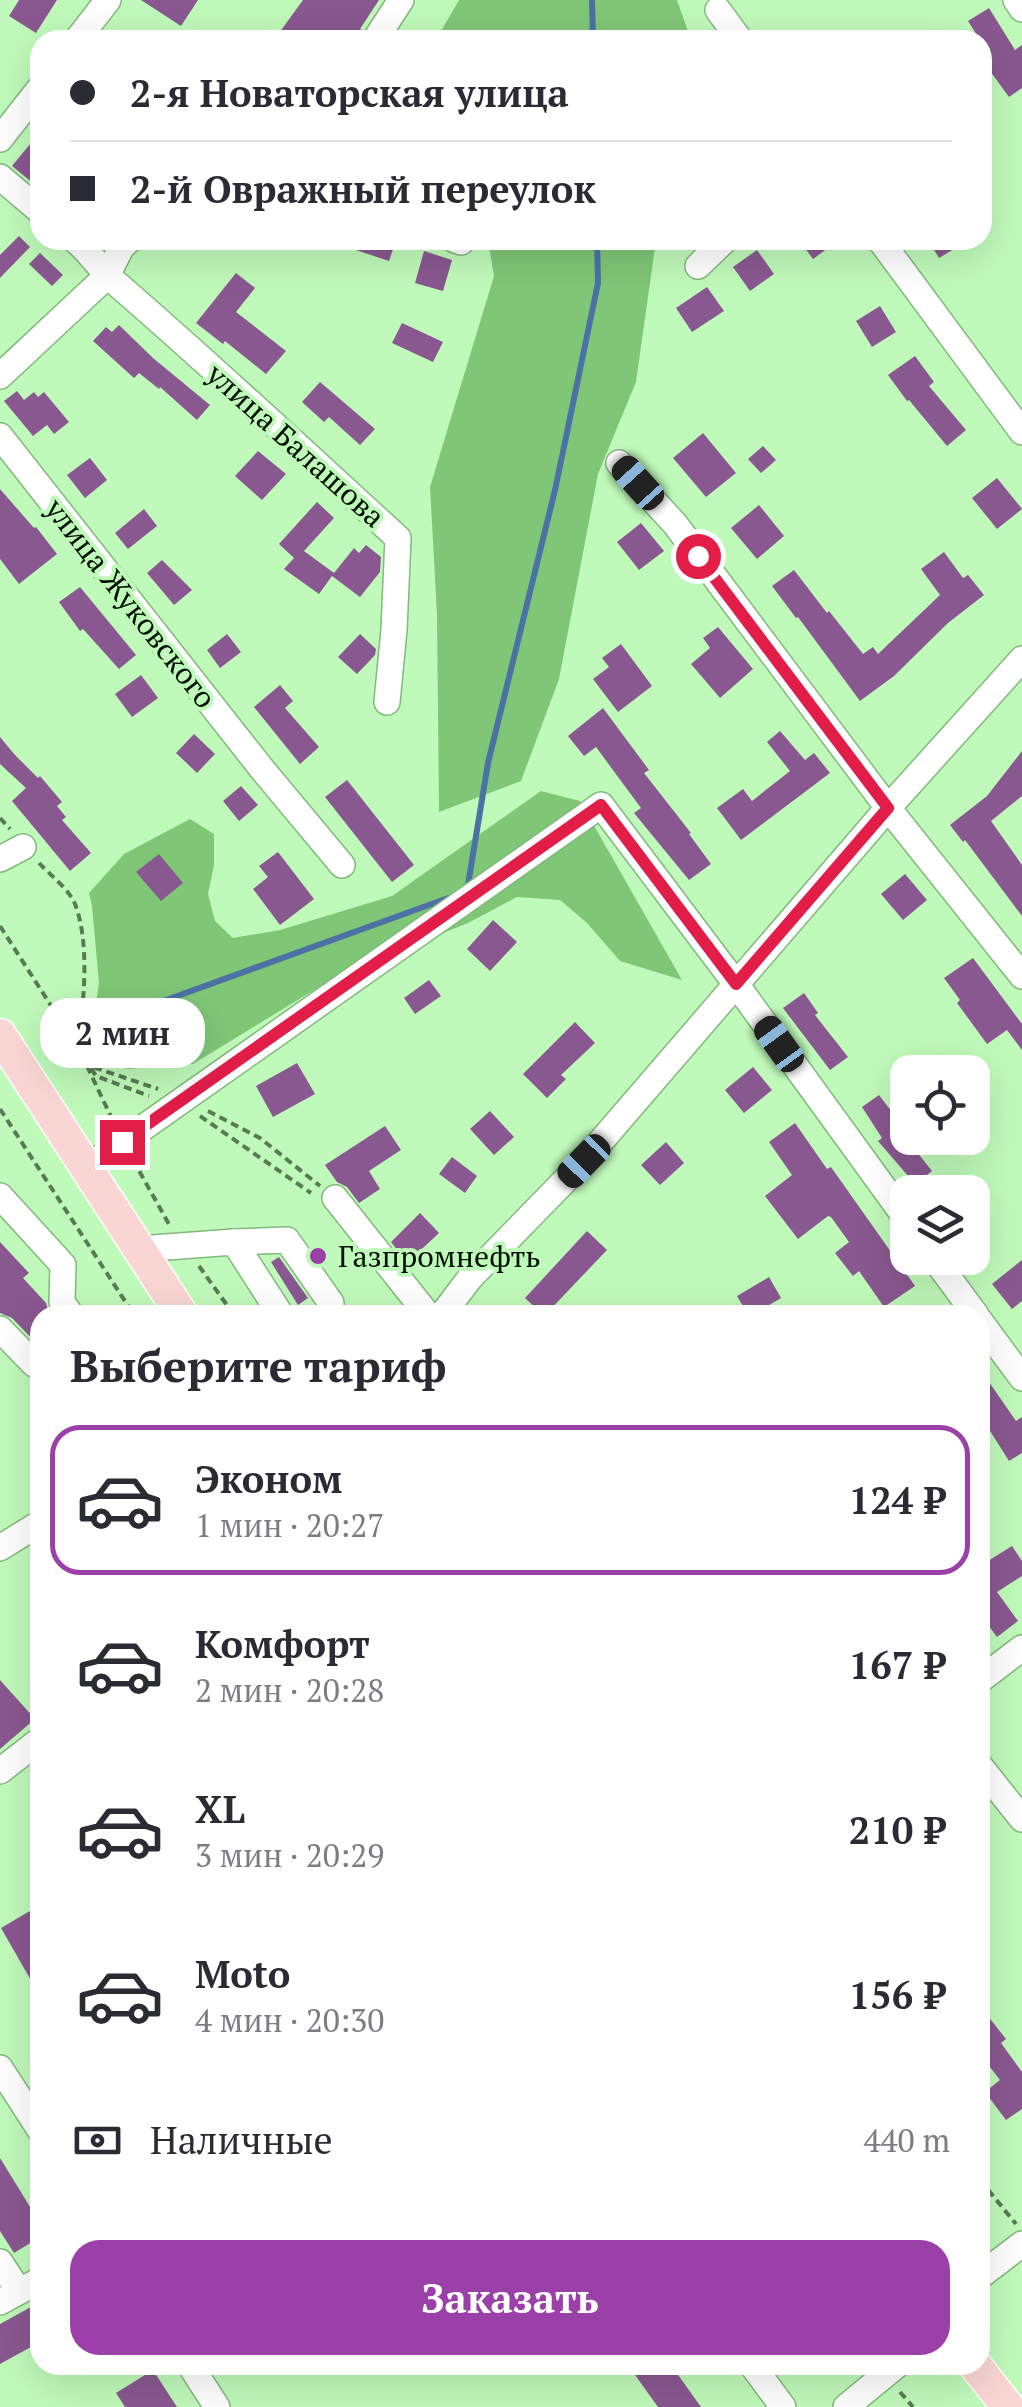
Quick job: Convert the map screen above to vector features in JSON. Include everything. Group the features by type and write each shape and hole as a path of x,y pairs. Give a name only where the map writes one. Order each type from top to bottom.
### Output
{"main road":[{"path":"0,1036 175,1305"},
{"path":"0,1068 156,1305"},
{"path":"964,2375 989,2407"},
{"path":"983,2375 1008,2407"}],"street":[{"path":"85,30 108,0"},
{"path":"381,30 401,0"},
{"path":"1016,0 1022,9"},
{"path":"718,10 733,30"},
{"path":"0,139 30,101"},
{"path":"0,177 30,202"},
{"name":"улица Балашова","path":"88,250 108,276 398,538 387,702"},
{"path":"0,376 108,276 120,250"},
{"path":"698,266 715,250"},
{"path":"887,250 1022,432"},
{"name":"улица Жуковского","path":"0,436 342,866"},
{"path":"620,463 675,524 888,808 1022,976"},
{"path":"450,1305 470,1278 584,1161 1022,658"},
{"path":"86,1168 122,1142 193,1108 601,805 890,1196"},
{"path":"0,860 24,847"},
{"path":"323,1195 419,1305"},
{"path":"0,1196 62,1265 64,1305"},
{"path":"139,1249 287,1240 324,1305"},
{"path":"234,1242 275,1305"},
{"path":"946,1275 968,1305"},
{"path":"0,1329 30,1360"},
{"path":"990,1334 1022,1378"},
{"path":"990,1672 1022,1648"},
{"path":"0,1770 30,1748"},
{"path":"990,1779 1022,1819"},
{"path":"0,2068 30,2114"},
{"path":"990,2268 1022,2244"},
{"path":"0,2262 20,2291"},
{"path":"196,2375 216,2407"},
{"path":"759,2375 783,2407"},
{"path":"846,2407 885,2375"}],"path":[{"path":"0,818 74,901 83,943 78,1044 122,1142 172,1228 227,1305"},
{"path":"0,926 96,1068 260,1138 323,1195"},
{"path":"78,1044 96,1076 149,1096"},
{"path":"193,1108 323,1195"},
{"path":"0,1109 127,1305"},
{"path":"990,2192 1022,2231"}],"green space":[{"path":"459,0 677,0 688,30 442,30"},
{"path":"490,250 655,250 636,382 598,474 559,679 521,781 439,812 437,615 430,487 494,276"},
{"path":"541,791 580,801 682,980 620,961 587,923 560,900 517,897 468,923 337,976 193,1064 128,1069 116,1065 93,1024 99,983 89,893 124,854 190,819 214,834 214,865 208,894 215,921 233,938 280,930 392,896"}],"building":[{"path":"19,0 57,0 38,30 9,16"},
{"path":"141,0 198,0 181,26"},
{"path":"303,0 379,0 362,30 281,30"},
{"path":"989,8 1015,50 1022,45 1022,88 1009,97 992,74 992,30 974,30 968,21"},
{"path":"30,144 30,181 12,166"},
{"path":"19,236 30,247 0,278 0,255"},
{"path":"356,250 393,250 389,261"},
{"path":"757,250 774,274 750,291 733,267"},
{"path":"806,250 825,250 813,259"},
{"path":"934,250 952,250 939,258"},
{"path":"424,251 452,260 443,291 415,283"},
{"path":"40,253 63,275 52,286 29,264"},
{"path":"236,273 255,288 236,312 286,351 266,374 196,323"},
{"path":"707,287 724,311 692,332 676,308"},
{"path":"880,306 896,332 872,347 856,321"},
{"path":"402,323 443,342 433,362 392,343"},
{"path":"119,325 210,405 197,420 139,373 134,378 93,341 106,327 112,332"},
{"path":"915,356 934,382 929,386 966,430 947,446 888,375"},
{"path":"320,382 375,429 360,445 329,417 324,422 302,402"},
{"path":"17,391 24,400 34,392 38,397 44,392 69,422 54,434 47,425 33,436 4,401"},
{"path":"703,433 736,473 706,497 673,458"},
{"path":"763,446 776,460 761,473 748,459"},
{"path":"258,451 286,474 262,500 235,476"},
{"path":"90,458 107,480 85,498 67,475"},
{"path":"997,478 1022,509 997,529 972,498"},
{"path":"0,489 57,554 19,584 0,559"},
{"path":"317,502 334,518 304,551 334,573 354,548 359,553 366,545 381,557 380,572 360,597 332,576 319,594 284,569 294,558 279,544"},
{"path":"759,505 784,536 757,559 731,528"},
{"path":"144,509 157,526 128,549 115,533"},
{"path":"641,523 664,551 639,570 617,542"},
{"path":"944,552 963,578 968,575 984,595 948,623 894,676 860,701 772,586 794,570 863,654 873,647 878,654 940,595 921,569"},
{"path":"162,560 192,590 174,605 147,573"},
{"path":"80,587 136,655 119,669 83,629 80,631 59,602"},
{"path":"718,627 753,669 720,698 691,664 710,648 703,638"},
{"path":"227,634 241,652 220,668 207,650"},
{"path":"360,634 376,649 357,674 338,657"},
{"path":"621,644 652,686 618,712 593,679 609,667 602,658"},
{"path":"141,675 158,698 132,717 115,694"},
{"path":"280,685 293,701 285,708 319,747 300,764 254,707"},
{"path":"603,708 649,770 644,773 711,864 689,880 634,813 641,808 596,747 584,756 568,736"},
{"path":"780,731 805,760 814,753 830,773 741,840 717,808 743,789 752,801 790,771 767,742"},
{"path":"194,734 215,754 197,773 176,753"},
{"path":"0,737 62,802 57,806 66,817 62,820 91,853 70,871 12,801 26,788 0,764"},
{"path":"1022,751 1022,796 991,821 1022,865 1022,916 950,825 987,796"},
{"path":"347,780 414,865 392,882 325,797"},
{"path":"241,786 258,805 239,821 223,801"},
{"path":"278,852 314,899 280,925 253,889 268,877 259,866"},
{"path":"159,854 183,883 161,901 136,872"},
{"path":"905,874 927,900 903,920 881,894"},
{"path":"493,920 517,942 490,971 467,949"},
{"path":"973,958 1022,1024 1022,1050 1007,1030 987,1044 957,1003 960,1000 944,978"},
{"path":"429,980 441,996 415,1014 404,998"},
{"path":"804,993 818,1013 815,1015 848,1057 830,1070 783,1008"},
{"path":"575,1022 595,1043 561,1075 566,1079 547,1098 523,1074"},
{"path":"297,1063 315,1094 273,1117 256,1086"},
{"path":"753,1067 772,1090 744,1113 725,1090"},
{"path":"879,1095 890,1109 890,1155 878,1141 882,1138 862,1107"},
{"path":"490,1111 514,1137 494,1155 470,1129"},
{"path":"795,1123 890,1251 890,1275 907,1275 915,1286 883,1305 859,1271 853,1276 835,1253 849,1242 831,1217 798,1239 765,1196 792,1175 769,1142"},
{"path":"385,1126 401,1150 369,1171 380,1189 359,1203 325,1165"},
{"path":"666,1142 684,1163 660,1185 641,1165"},
{"path":"890,1155 919,1155 932,1171 927,1175 907,1175"},
{"path":"452,1157 477,1176 465,1193 439,1174"},
{"path":"420,1213 439,1233 407,1263 391,1242"},
{"path":"587,1231 607,1250 555,1305 532,1305 525,1298"},
{"path":"0,1242 29,1273 23,1278 47,1305 30,1305 30,1337 12,1318 0,1313"},
{"path":"279,1257 308,1298 298,1305 271,1262"},
{"path":"1022,1260 1022,1301 1012,1309 992,1284"},
{"path":"769,1277 781,1298 769,1305 742,1305 737,1296"},
{"path":"990,1383 1016,1421 1022,1417 1022,1453 1009,1461 990,1431"},
{"path":"1012,1546 1022,1561 1022,1576 997,1592 1018,1621 997,1637 990,1628 990,1560"},
{"path":"0,1680 30,1713 30,1723 0,1749"},
{"path":"30,1911 30,1979 1,1928"},
{"path":"990,2019 1006,2039 1001,2043 1022,2072 1022,2109 1006,2120 990,2099 990,2088 1000,2080 990,2067"},
{"path":"0,2158 30,2207 30,2243 14,2253 0,2231"},
{"path":"30,2308 30,2348 0,2364 0,2324"},
{"path":"145,2375 156,2375 177,2407 125,2407 116,2393"},
{"path":"635,2375 678,2375 701,2407 658,2407"}],"waterway":[{"path":"592,0 593,30"},
{"path":"467,891 488,763 555,490 598,283 597,250"},
{"path":"147,1007 451,897"}],"place":[{"name":"Газпромнефть","path":"318,1256"}],"route":[{"path":"122,1142 601,805 736,984 888,808 698,556"}]}
